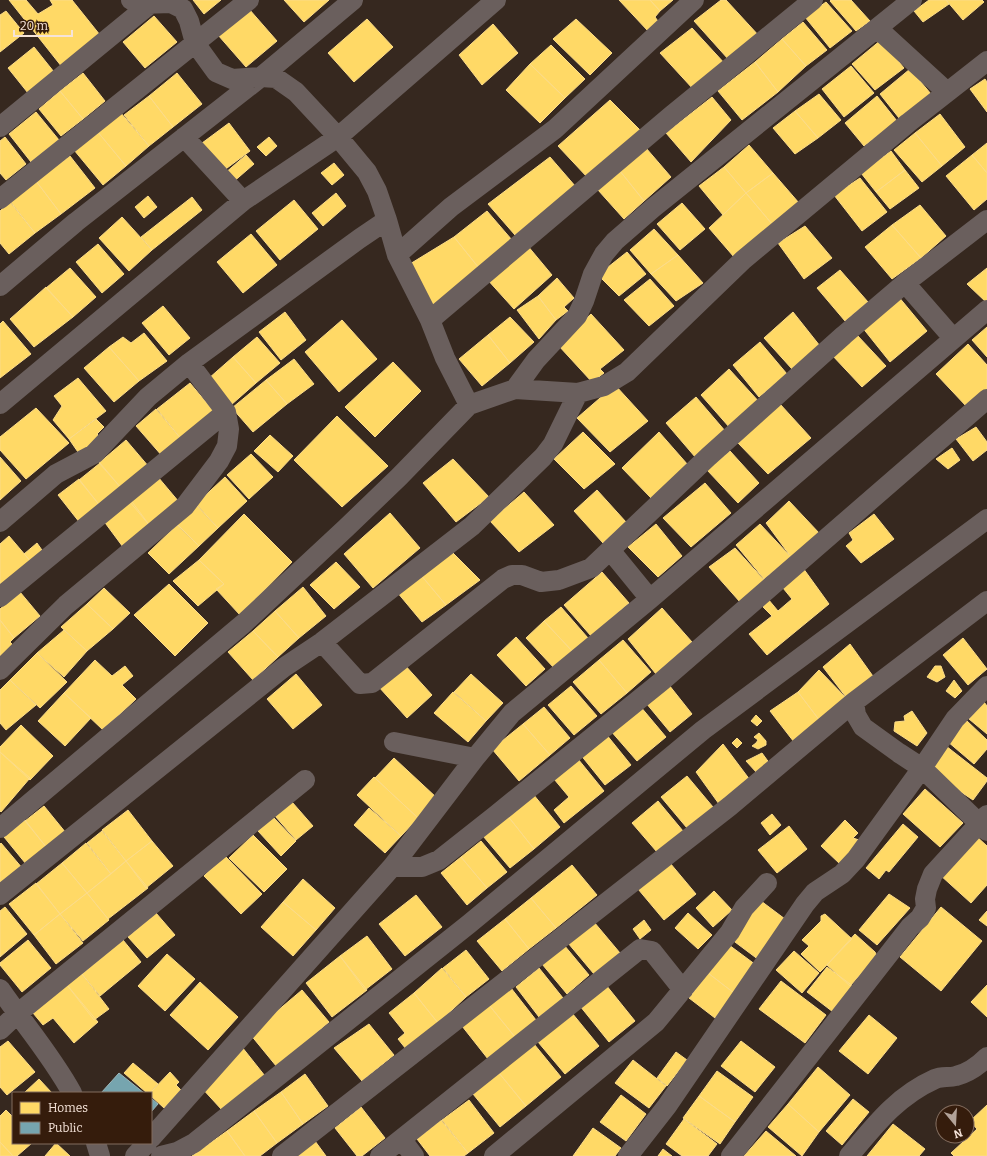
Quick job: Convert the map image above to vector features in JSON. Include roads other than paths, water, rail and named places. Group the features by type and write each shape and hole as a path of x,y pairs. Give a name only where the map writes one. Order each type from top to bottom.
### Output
{"street":[{"path":"131,0 141,4 171,4 183,9 189,21 195,43 216,72 232,79 261,77 276,78 296,92 338,137 367,172 377,191 397,255 430,320 445,358 469,404"},
{"path":"0,199 249,0"},
{"path":"0,286 76,222 261,77 353,0"},
{"path":"0,404 243,201 338,137 496,0"},
{"path":"397,255 451,207 555,129 694,0"},
{"path":"430,320 671,116 813,0"},
{"path":"515,389 536,360 577,316 584,301 593,274 604,254 615,241 653,208 912,0"},
{"path":"0,127 150,4"},
{"path":"876,28 947,92"},
{"path":"0,828 243,624 388,488 469,404 515,389 578,394 604,386 627,372 743,260 947,92 987,61"},
{"path":"184,137 243,201"},
{"path":"0,522 56,474 94,454 148,397 189,363 387,220"},
{"path":"322,642 360,684 372,683 503,579 512,575 522,575 541,582 559,580 591,568 708,457 844,335 904,283 987,220"},
{"path":"904,283 953,338"},
{"path":"152,1137 392,867 475,758 512,713 650,599 987,310"},
{"path":"0,670 66,605 185,506 219,461 227,446 229,429 226,412 189,363"},
{"path":"0,895 283,668 322,642 472,526 543,457 553,444 578,394"},
{"path":"392,867 422,867 439,860 662,681 987,398"},
{"path":"0,597 226,412"},
{"path":"161,1156 177,1152 194,1143 468,924 703,730 987,519"},
{"path":"610,550 650,599"},
{"path":"282,1156 730,806 854,702 987,601"},
{"path":"628,1156 667,1106 806,904 816,892 842,874 856,859 922,768 955,719 987,686"},
{"path":"730,1156 910,927 920,918 926,908 925,899 927,888 933,874 984,823 922,768 863,727 856,715 854,702"},
{"path":"394,742 475,758"},
{"path":"0,1030 17,1014 306,780"},
{"path":"494,1156 656,1022 730,932 744,908 767,884"},
{"path":"380,1156 640,949 652,951 683,990"},
{"path":"0,989 61,1073 71,1092"},
{"path":"849,1156 893,1106 916,1089 937,1078 956,1076 977,1067 987,1057"},
{"path":"402,1140 414,1156"},
{"path":"96,1144 100,1156"},
{"path":"135,1156 146,1144"}]}
